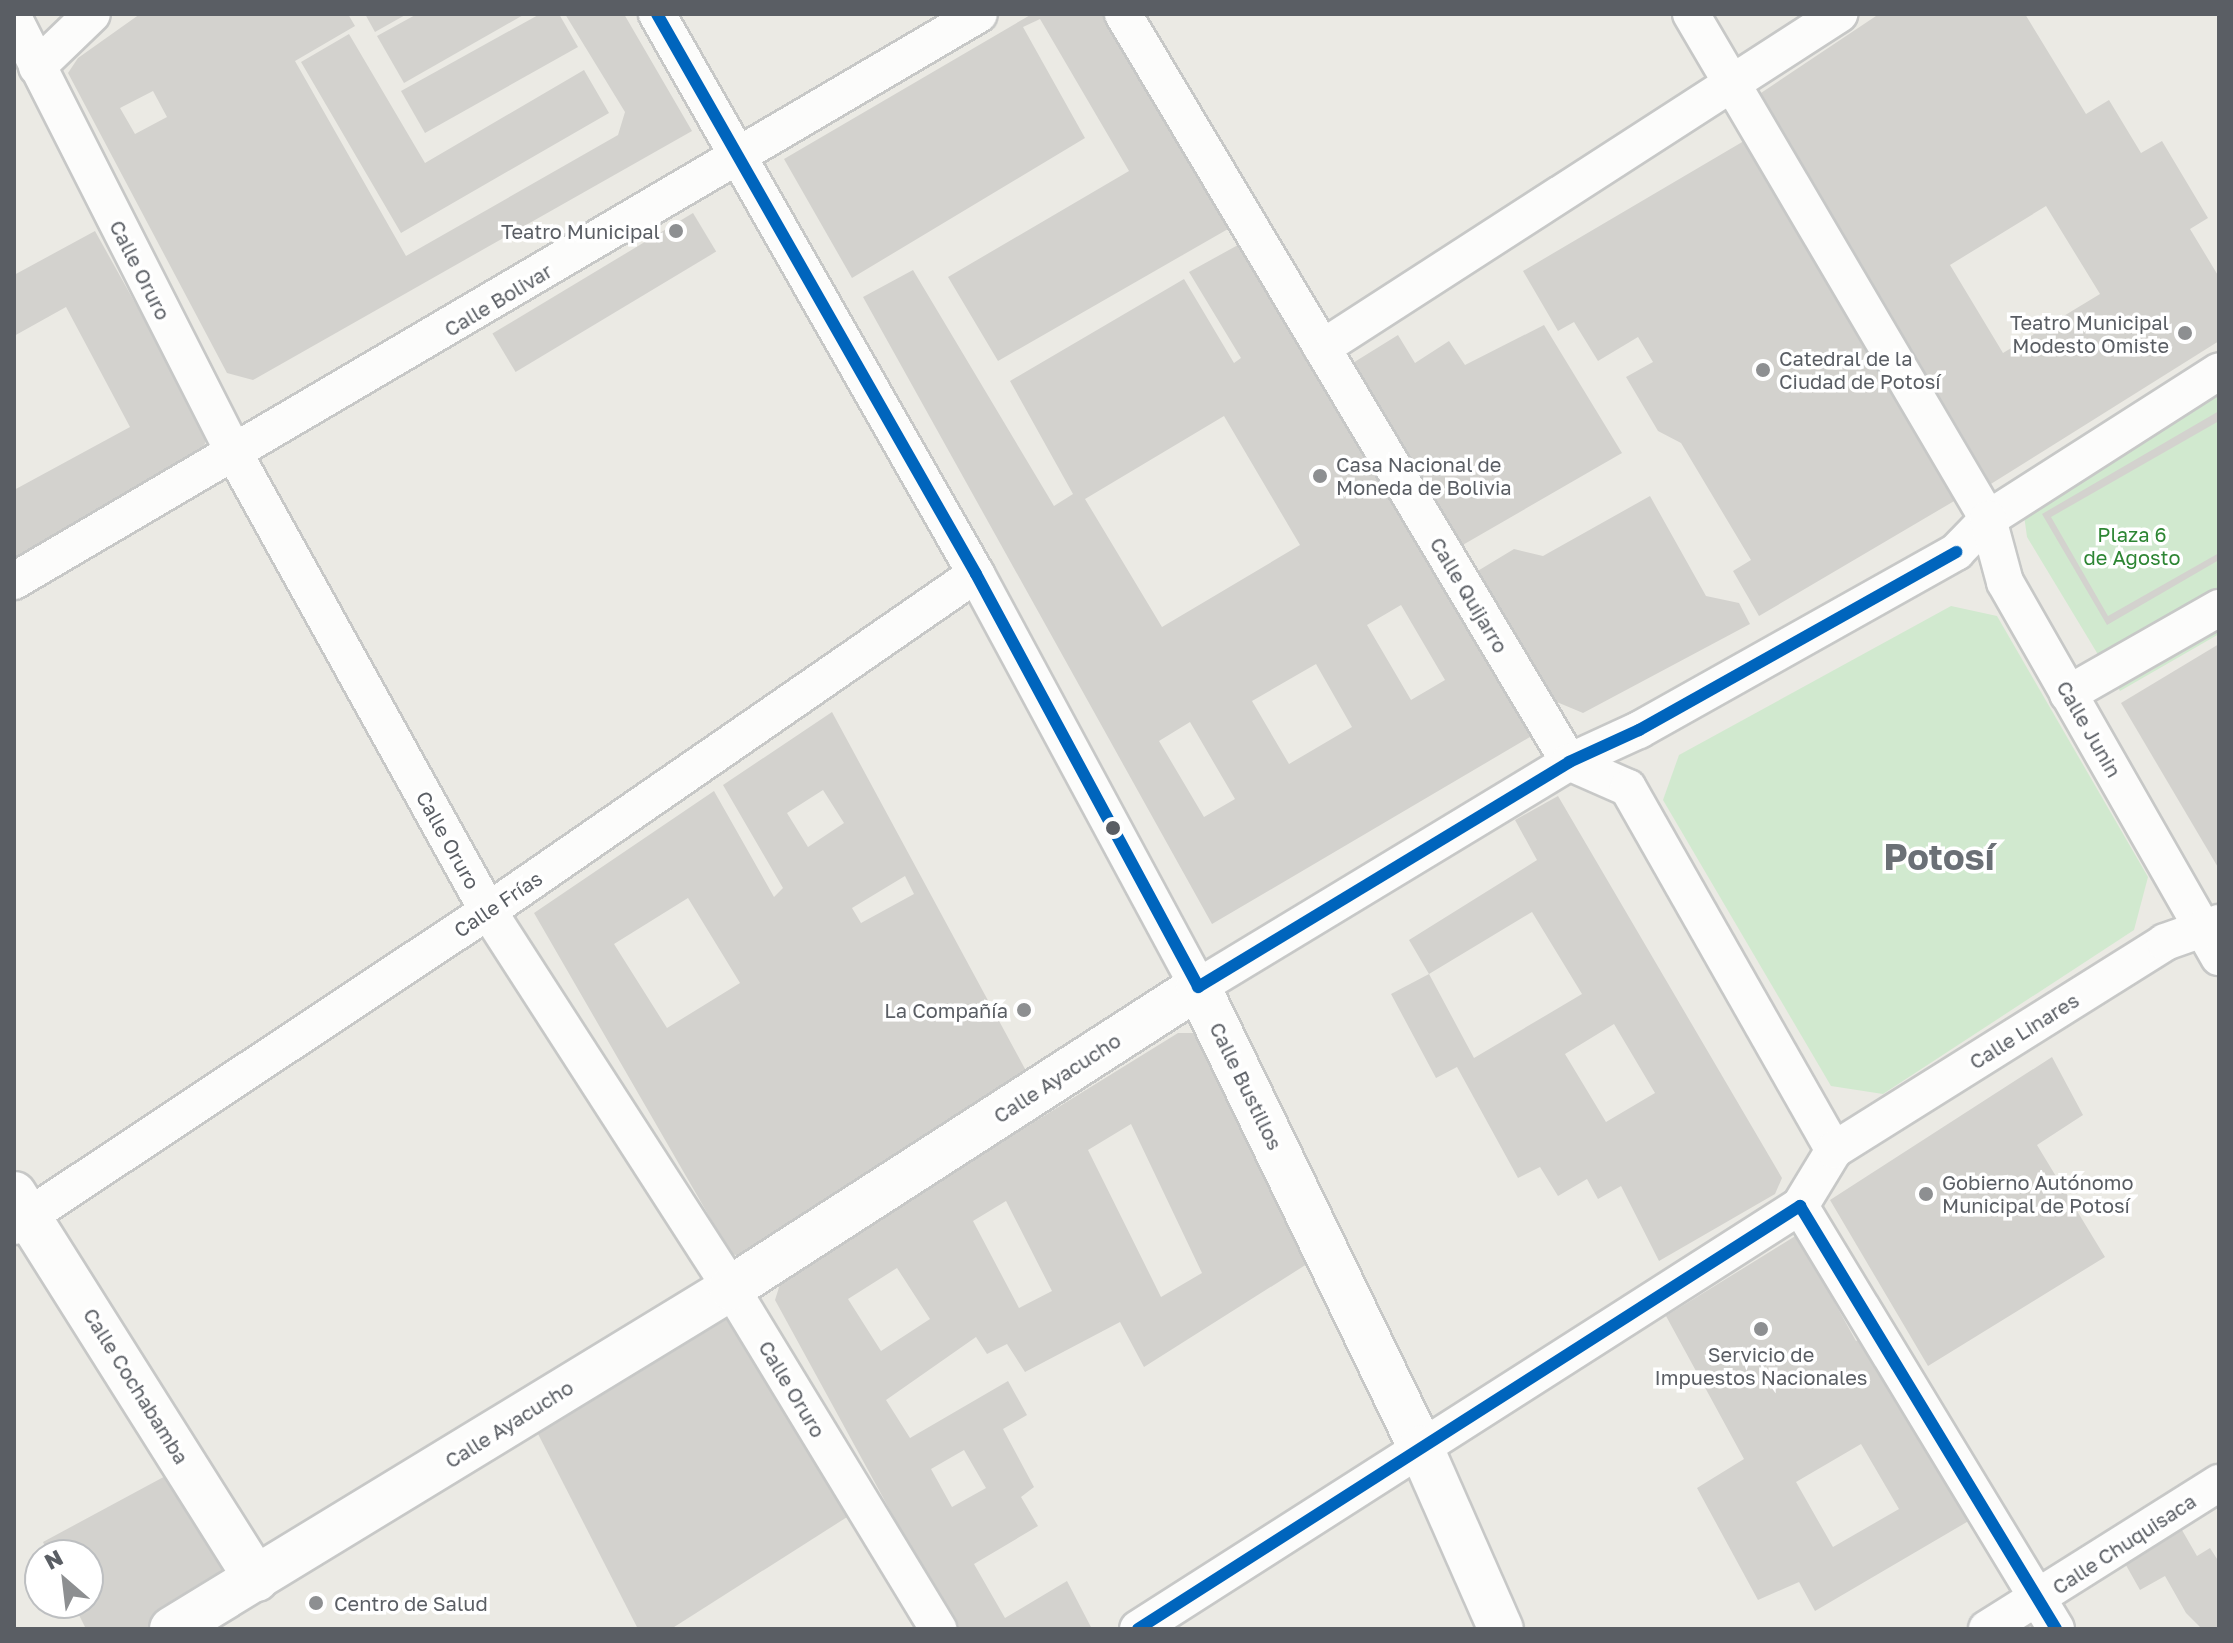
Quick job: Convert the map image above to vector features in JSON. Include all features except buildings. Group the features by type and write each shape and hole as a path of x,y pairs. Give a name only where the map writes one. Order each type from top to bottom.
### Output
{"main road":[{"name":"Calle Ayacucho","path":"172,1629 731,1288 1198,987"},
{"name":"Calle Bustillos","path":"1198,987 1421,1448 1501,1629"},
{"name":"Calle Cochabamba","path":"19,1212 256,1579"}],"street":[{"path":"37,67 92,14"},
{"name":"Calle Bustillos","path":"657,14 742,156 976,574 1198,987"},
{"name":"Calle Bolivar","path":"14,581 235,455 979,14"},
{"name":"Calle Quijarro","path":"1123,14 1569,762"},
{"path":"1691,14 1731,84"},
{"path":"1322,348 1839,14"},
{"name":"Calle Oruro","path":"16,28 235,455 488,911 731,1288 938,1629"},
{"name":"Calle Junin","path":"1731,84 1988,519 2005,582 2068,694 2214,937"},
{"name":"Calle Ayacucho","path":"1198,987 1569,762 1639,730 1956,552 1988,519 2219,371"},
{"name":"Calle Frías","path":"19,1212 488,911 976,574"},
{"path":"2068,694 2219,608"},
{"path":"1154,1625 1421,1448 1800,1206 1834,1150 1628,788 1569,762"},
{"name":"Calle Linares","path":"1834,1150 2165,942 2214,937"},
{"path":"1800,1206 2047,1614"},
{"name":"Calle Chuquisaca","path":"1987,1629 2047,1614 2219,1483"}],"green space":[{"name":"Plaza 6 de Agosto","path":"2219,395 2219,634 2120,691 2027,537 2023,508"},
{"path":"1951,606 1997,616 2148,877 2134,930 1883,1094 1831,1086 1663,800 1679,755"}],"transit line":[{"path":"657,14 976,574 1198,987 1569,762 1639,730 1956,552"},
{"path":"1138,1629 1800,1206 2056,1629"}],"place":[{"name":"Teatro Municipal","path":"676,231"},
{"name":"Teatro Municipal Modesto Omiste","path":"2185,333"},
{"name":"Catedral de la Ciudad de Potosí","path":"1763,370"},
{"name":"Casa Nacional de Moneda de Bolivia","path":"1320,476"},
{"name":"La Compañía","path":"1024,1010"},
{"name":"Gobierno Autónomo Municipal de Potosí","path":"1926,1194"},
{"name":"Servicio de Impuestos Nacionales","path":"1761,1329"},
{"name":"Centro de Salud","path":"316,1603"}],"district":[{"name":"Potosí","path":"1939,857"}]}
